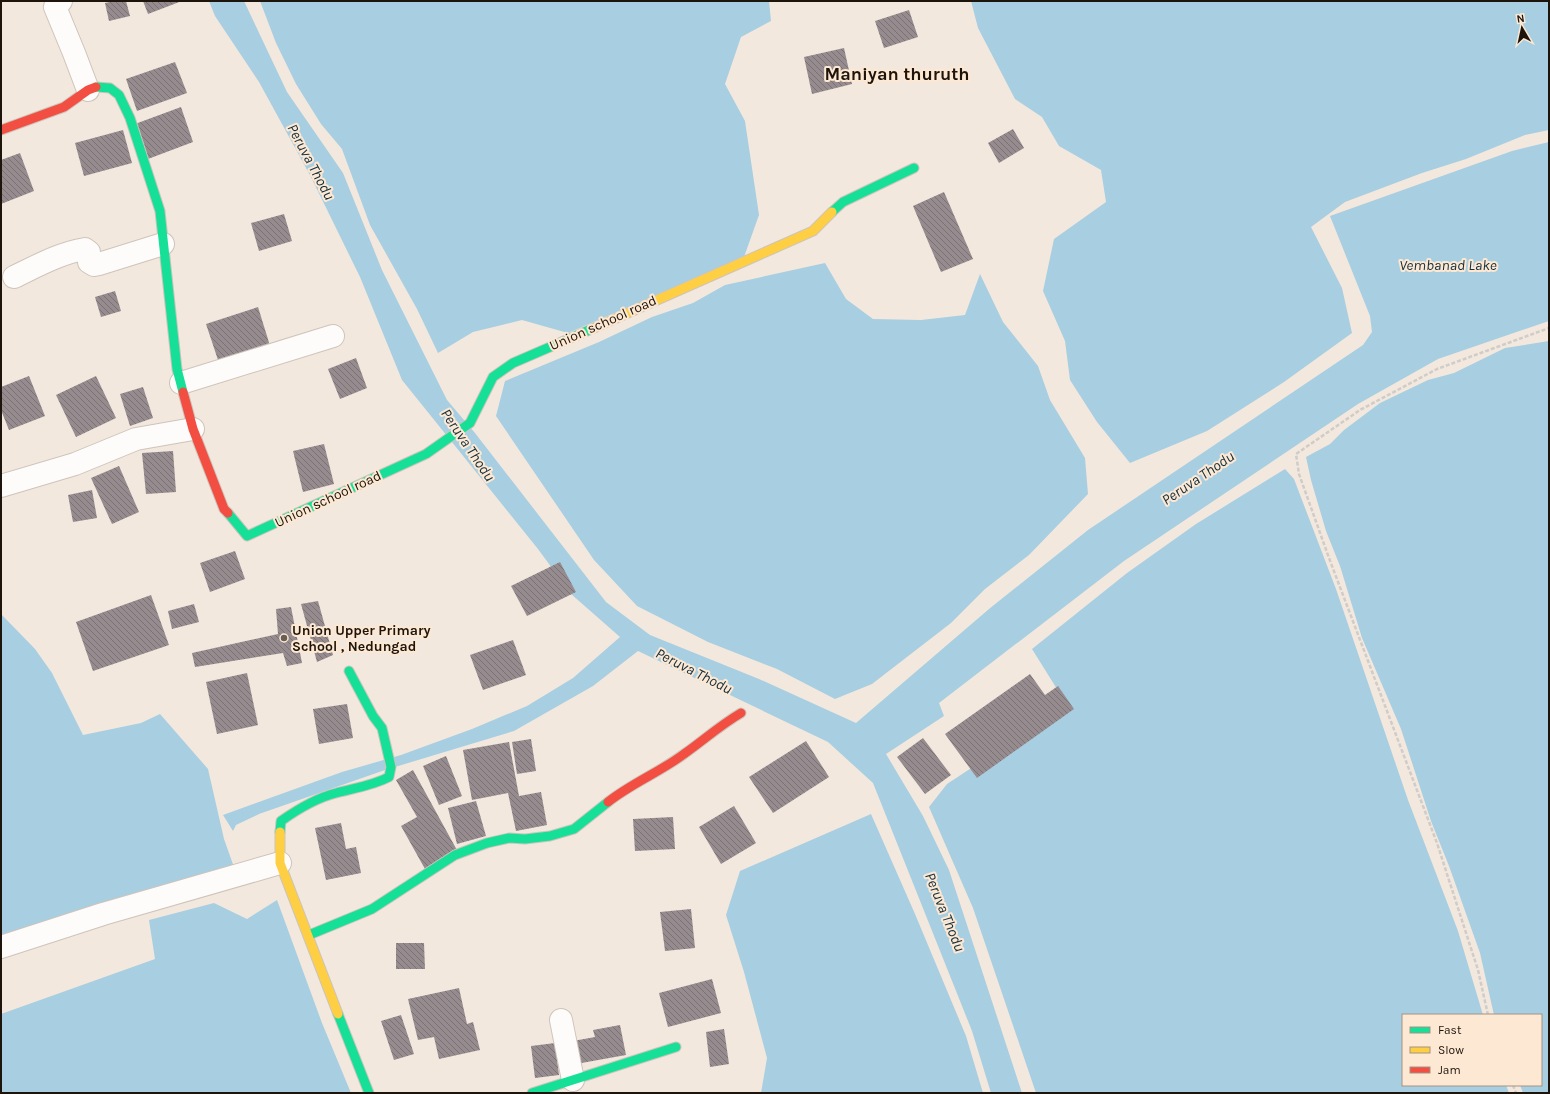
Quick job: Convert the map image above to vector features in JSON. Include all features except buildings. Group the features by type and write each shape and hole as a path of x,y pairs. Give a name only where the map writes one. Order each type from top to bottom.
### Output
{"street":[{"path":"61,1 55,8 88,90"},
{"name":"Union school road","path":"1,130 64,107 88,90 98,86 110,88 119,96 130,118 160,210 177,369 193,429 224,509 247,536 426,454 470,423 493,377 513,363 813,231 843,202 914,168"},
{"path":"14,277 48,261 85,249 89,252 89,262 94,265 163,244"},
{"path":"180,383 332,336"},
{"path":"1,486 75,464 136,440 193,429"},
{"path":"349,671 373,716 382,728 391,767 389,777 377,784 334,794 314,802 297,810 281,822 280,863 369,1093"},
{"path":"309,935 372,909 455,855 487,843 509,838 525,840 550,836 574,829 623,790 683,755 722,724 741,714"},
{"path":"1,947 103,914 280,863"},
{"path":"561,1020 561,1086"},
{"path":"532,1093 561,1086 676,1047"}],"path":[{"path":"1488,1014 1478,970 1437,843 1299,474 1296,454 1360,410 1437,369 1549,328"}],"water":[{"name":"Vembanad Lake","path":"209,1 244,1 287,92 343,173 382,270 447,400 475,433 606,602 650,635 759,679 856,723 989,609 1088,530 1363,345 1372,332 1370,316 1330,216 1512,151 1549,142 1549,321 1438,359 1358,404 1124,561 939,703 944,716 886,754 923,816 949,870 1022,1093 991,1093 972,1031 873,783 828,742 638,651 593,686 514,731 385,770 259,814 236,825 233,831 223,815 342,772 401,755 472,729 527,706 573,678 620,637 571,594 538,549 402,380 360,277 311,177 259,82 215,16"},
{"path":"260,1 769,1 771,21 741,37 725,84 745,121 759,215 744,257 568,333 522,320 473,332 438,353 417,309 370,225 342,149 321,124 296,84 276,43"},
{"path":"971,1 1549,1 1549,130 1525,135 1466,159 1422,173 1345,202 1311,227 1342,288 1352,333 1284,382 1207,431 1130,463 1097,422 1070,380 1065,341 1043,291 1054,239 1106,202 1101,170 1059,146 1042,117 1015,99 978,28"},
{"path":"825,263 846,299 873,319 921,320 965,315 980,274 1003,322 1038,366 1050,400 1085,458 1088,494 1029,555 985,589 951,623 872,684 835,699 777,669 708,642 637,606 594,560 496,416 505,381 599,342 652,317 693,303 725,285"},
{"path":"1549,341 1549,1093 1523,1093 1520,1086 1542,1086 1542,1014 1494,1014 1480,953 1449,866 1431,821 1401,729 1362,638 1340,566 1326,531 1306,457 1330,444 1344,430 1380,403 1428,380 1454,373 1505,348"},
{"path":"1285,469 1294,479 1336,589 1408,800 1458,931 1483,1014 1402,1014 1402,1086 1506,1086 1509,1093 1036,1093 973,908 929,807 947,784 1067,705 1032,649 1127,573 1196,524"},
{"path":"1,614 35,649 52,673 83,735 141,723 160,714 208,769 224,839 235,870 1,945"},
{"path":"871,814 966,1036 983,1093 761,1093 767,1058 744,972 726,915 740,871"},
{"path":"277,900 322,1023 351,1093 1,1093 1,1014 155,959 149,920 214,903 247,919"}],"traffic: fast":[{"path":"96,87 110,88 119,95 130,118 160,211 177,369 183,392"},
{"path":"832,212 843,202 914,168"},
{"path":"228,513 247,536 426,454 470,423 493,377 513,363 594,328"},
{"path":"280,832 281,821 307,804 329,795 370,785 389,777 391,767 382,728 373,716 349,671"},
{"path":"309,935 372,909 455,855 487,843 509,838 525,839 550,836 574,829 608,802"},
{"path":"338,1014 369,1093"},
{"path":"532,1093 676,1047"}],"traffic: slow":[{"path":"594,328 813,231 832,212"},
{"path":"280,832 280,863 338,1014"}],"traffic: jam":[{"path":"1,130 64,107 88,90 96,87"},
{"path":"183,392 193,429 224,509 228,513"},
{"path":"608,802 675,760 741,713"}],"place":[{"name":"Union Upper Primary School , Nedungad","path":"284,638"}],"district":[{"name":"Maniyan thuruth","path":"897,74"}],"water label":[{"name":"Peruva Thodu","path":"311,162"},
{"name":"Peruva Thodu","path":"468,445"},
{"name":"Peruva Thodu","path":"1198,478"},
{"name":"Peruva Thodu","path":"694,671"},
{"name":"Peruva Thodu","path":"945,912"}]}
